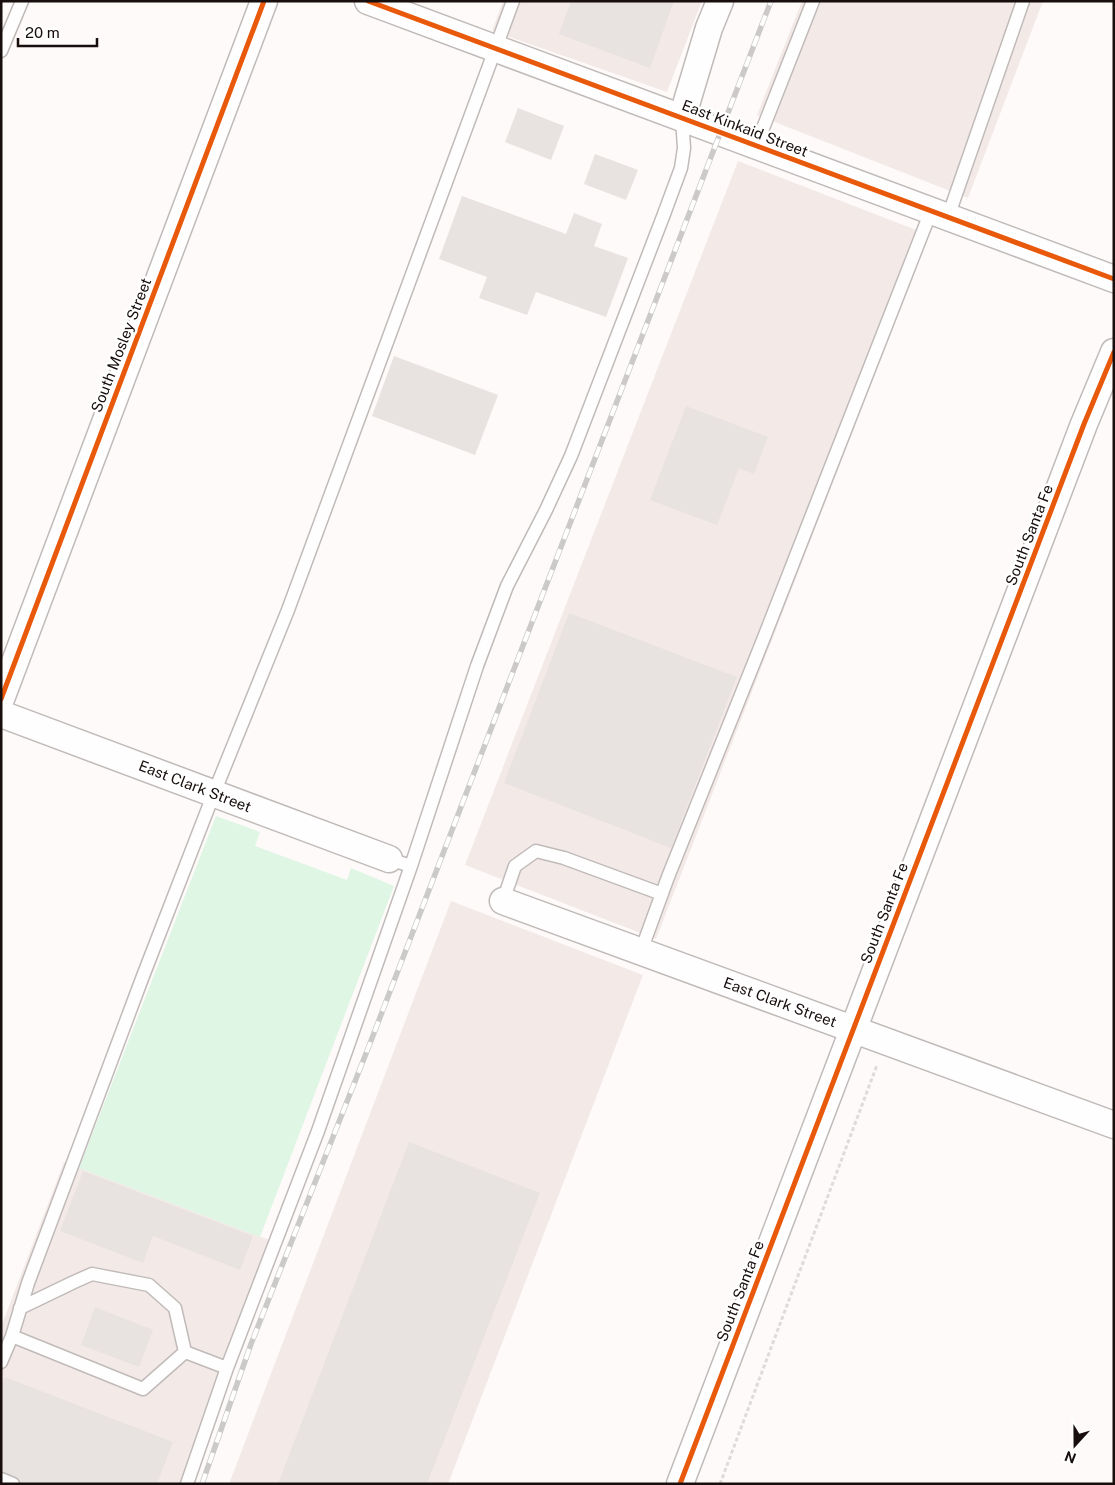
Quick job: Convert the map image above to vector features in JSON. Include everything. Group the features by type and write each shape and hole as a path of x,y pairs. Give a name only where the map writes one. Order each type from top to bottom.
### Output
{"street":[{"name":"South Mosley Street","path":"1,698 264,1"},
{"name":"East Kinkaid Street","path":"368,1 1114,279"},
{"path":"682,118 709,28 720,1"},
{"name":"South Santa Fe","path":"680,1484 1084,424 1114,352"},
{"name":"East Clark Street","path":"1,714 400,862"},
{"name":"East Clark Street","path":"503,901 1114,1125"}],"lane":[{"path":"1,51 22,1"},
{"path":"1,1362 12,1336 31,1274 143,976 292,600 362,414 513,1"},
{"path":"756,146 813,1"},
{"path":"641,952 662,894 806,531 939,214 1023,1"},
{"path":"187,1484 227,1368 318,1131 400,862 478,666 507,586 571,456 681,168 684,148 682,118"},
{"path":"503,901 516,866 536,851 564,858 662,894"},
{"path":"20,1308 92,1274 149,1285 175,1308 185,1352"},
{"path":"12,1336 143,1389 185,1352"},
{"path":"185,1352 227,1368"},
{"path":"1,1480 13,1484"}],"path":[{"path":"720,1484 878,1061"}],"shaded area":[{"path":"503,1 702,1 667,92 492,31"},
{"path":"802,1 1043,1 968,198 757,115"},
{"path":"738,161 929,235 656,939 465,865"},
{"path":"451,901 643,975 448,1484 229,1484"},
{"path":"64,1162 272,1241 181,1484 1,1484 1,1327"}],"green space":[{"path":"216,816 260,832 255,846 347,880 351,868 394,886 260,1237 79,1168"}],"building":[{"path":"571,1 674,1 650,68 559,34"},
{"path":"518,108 564,126 551,160 505,142"},
{"path":"595,154 638,170 626,200 584,184"},
{"path":"462,196 566,234 574,213 602,224 594,246 628,258 606,317 536,292 527,315 479,298 487,277 439,259"},
{"path":"394,356 498,395 475,455 372,416"},
{"path":"686,406 768,437 754,474 739,468 717,525 650,500"},
{"path":"569,613 737,677 671,848 504,783"},
{"path":"409,1142 540,1193 427,1484 278,1484"},
{"path":"83,1171 253,1236 240,1270 153,1236 143,1263 60,1231"},
{"path":"95,1307 153,1330 139,1367 81,1345"},
{"path":"5,1377 173,1442 157,1484 25,1484 1,1475 1,1386"}],"railway":[{"path":"202,1484 251,1344 369,1046 771,1"}],"cycle path":[{"path":"1,699 264,1"},
{"path":"368,1 1114,279"},
{"path":"680,1484 1084,424 1114,352"}]}
